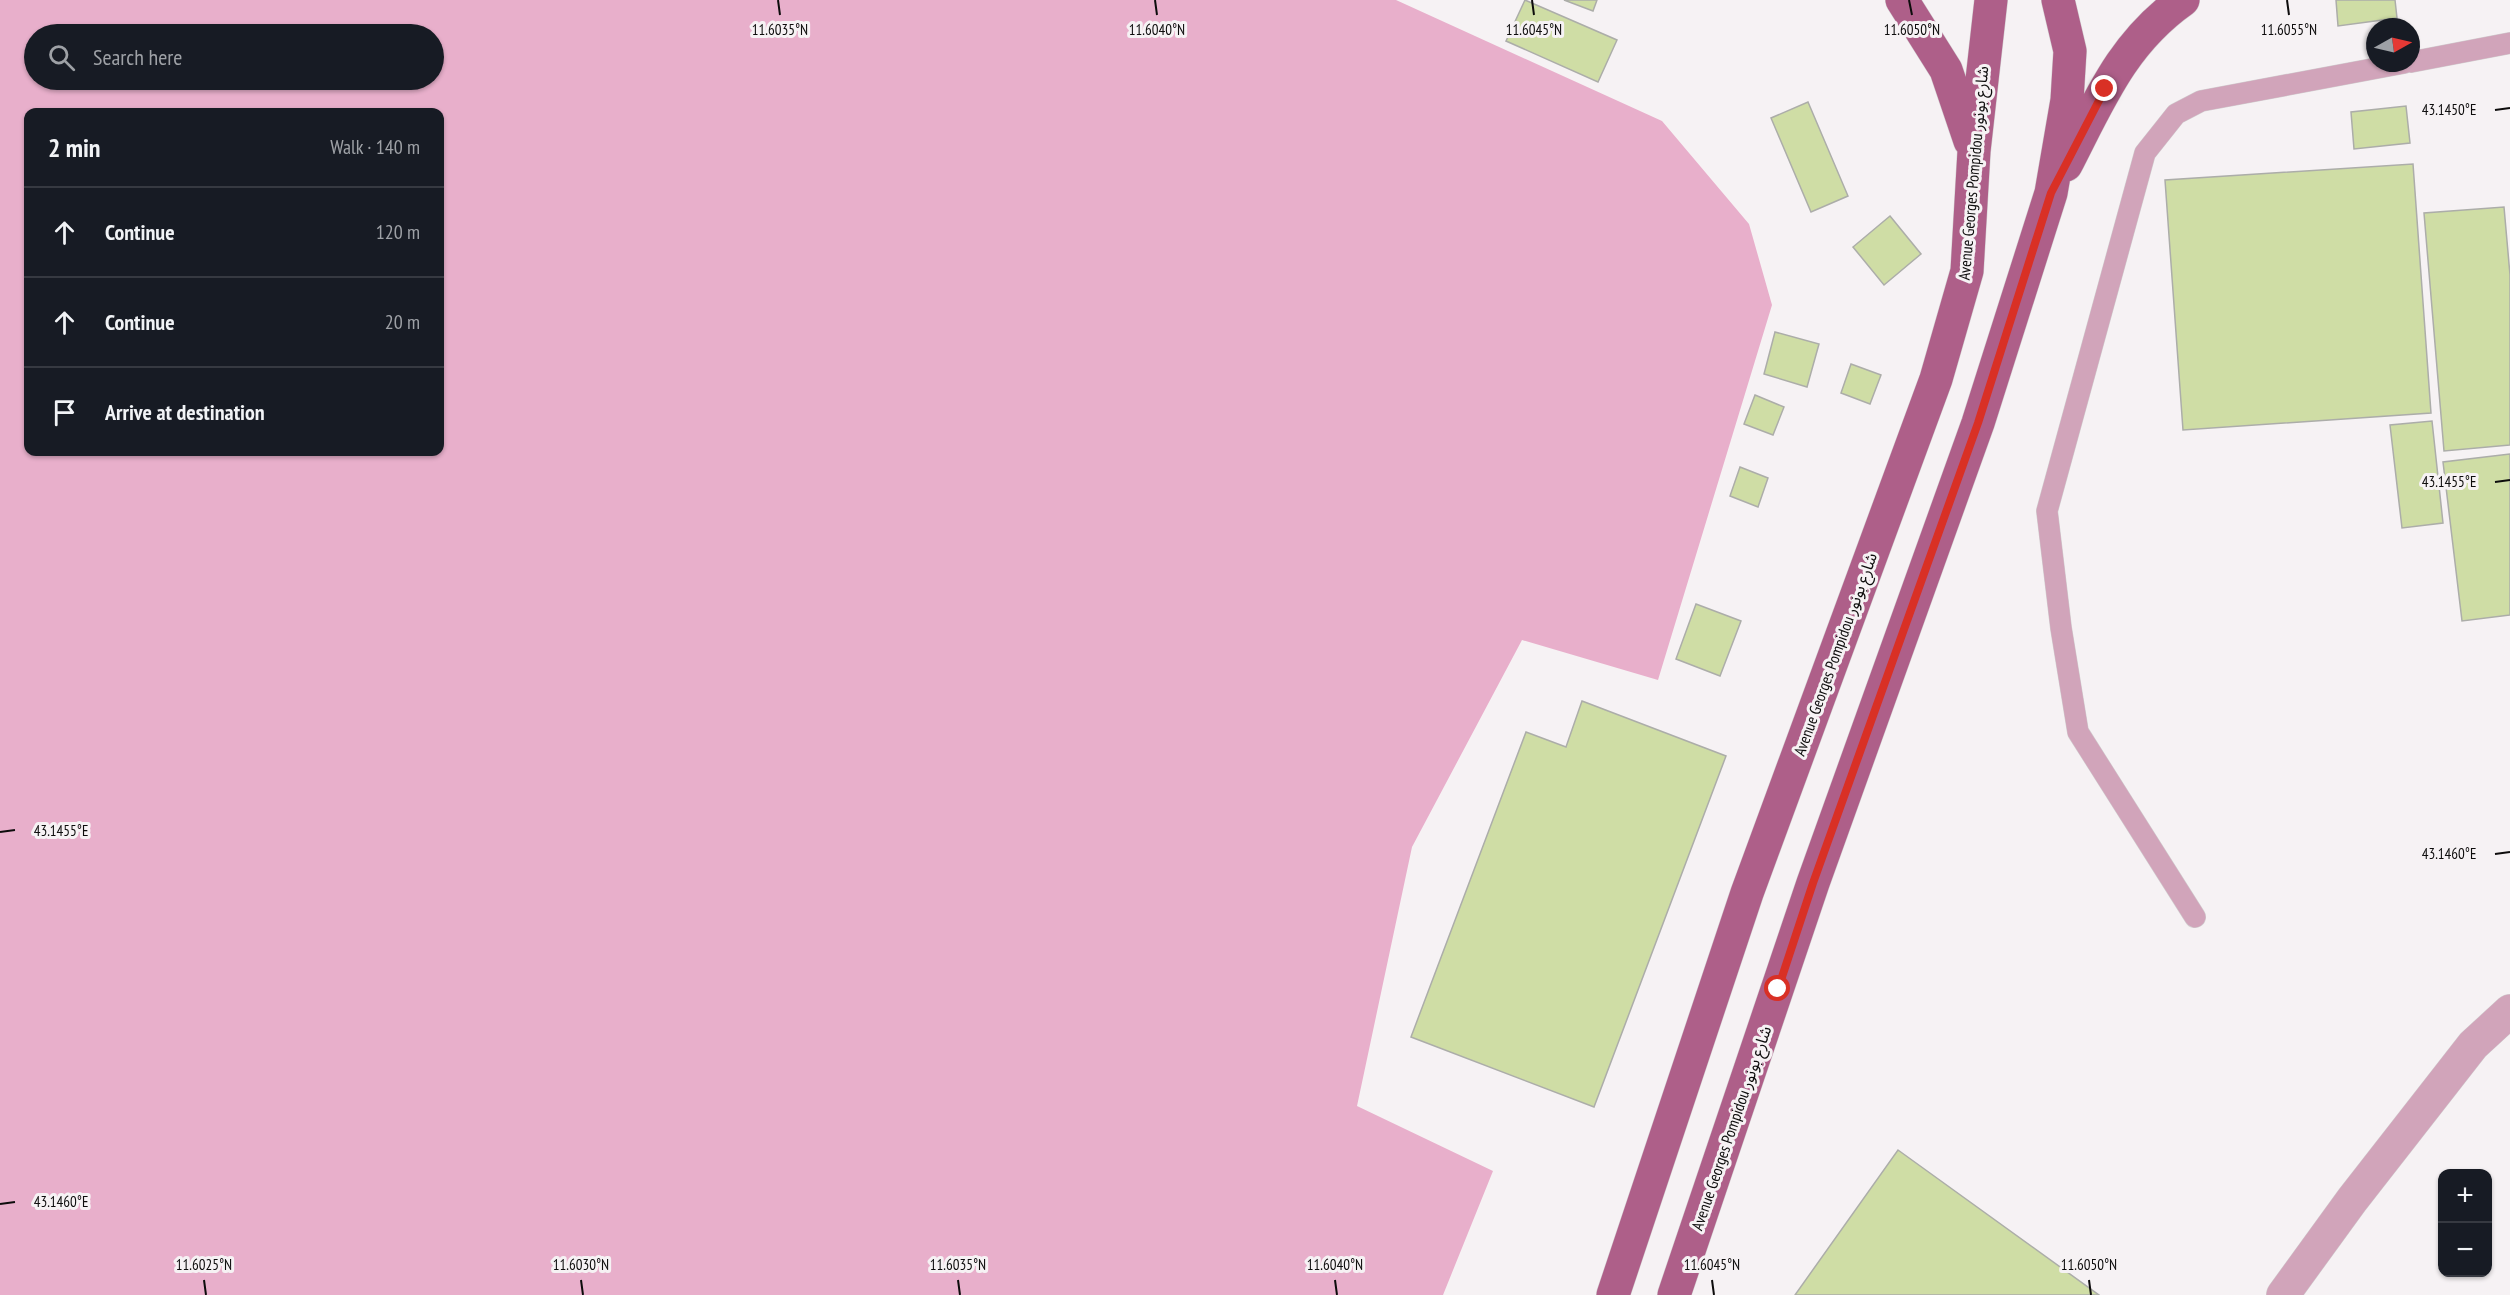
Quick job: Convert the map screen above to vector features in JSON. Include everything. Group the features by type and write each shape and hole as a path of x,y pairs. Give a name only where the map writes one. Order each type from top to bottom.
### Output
{"main road":[{"path":"1902,0 1946,70 1974,151"},
{"name":"Avenue Georges Pompidou شارع بونور","path":"1613,1295 1747,893 1936,379 1967,271 1974,151 1991,0"},
{"name":"Avenue Georges Pompidou شارع بونور","path":"1674,1295 1813,883 1978,423 2051,193 2067,100 2070,51 2058,0"},
{"path":"2051,193 2116,68 2163,15 2183,0"}],"street":[{"path":"2283,1295 2352,1200 2473,1045 2510,1011"}],"lane":[{"path":"2420,60 2510,43"},
{"path":"2195,917 2078,732 2061,628 2047,511 2145,153 2176,114 2200,101 2366,70"}],"shaded area":[{"path":"0,0 1396,0 1662,121 1749,224 1772,305 1658,680 1522,640 1412,847 1357,1106 1493,1171 1443,1295 0,1295"}],"building":[{"path":"1525,0 1617,40 1598,82 1506,41"},
{"path":"1564,0 1597,0 1593,11"},
{"path":"2336,0 2395,0 2397,18 2366,18 2366,22 2338,26"},
{"path":"1808,102 1848,196 1811,212 1771,118"},
{"path":"2406,106 2410,143 2354,149 2351,112"},
{"path":"2413,164 2431,413 2183,430 2165,180"},
{"path":"2504,207 2510,275 2510,445 2444,451 2424,213"},
{"path":"1890,216 1921,254 1884,285 1853,247"},
{"path":"1775,332 1819,344 1807,387 1764,374"},
{"path":"1851,364 1881,375 1870,404 1841,393"},
{"path":"1755,395 1784,407 1773,435 1744,424"},
{"path":"2432,421 2443,523 2402,528 2390,425"},
{"path":"2510,454 2510,615 2462,621 2443,462"},
{"path":"1740,467 1768,478 1758,507 1730,496"},
{"path":"1696,604 1741,621 1720,676 1676,659"},
{"path":"1582,701 1726,756 1594,1107 1411,1037 1526,732 1566,747"},
{"path":"1898,1150 2099,1295 1795,1295"}],"route":[{"path":"1778,989 1813,883 1978,423 2051,193 2105,89"}]}
